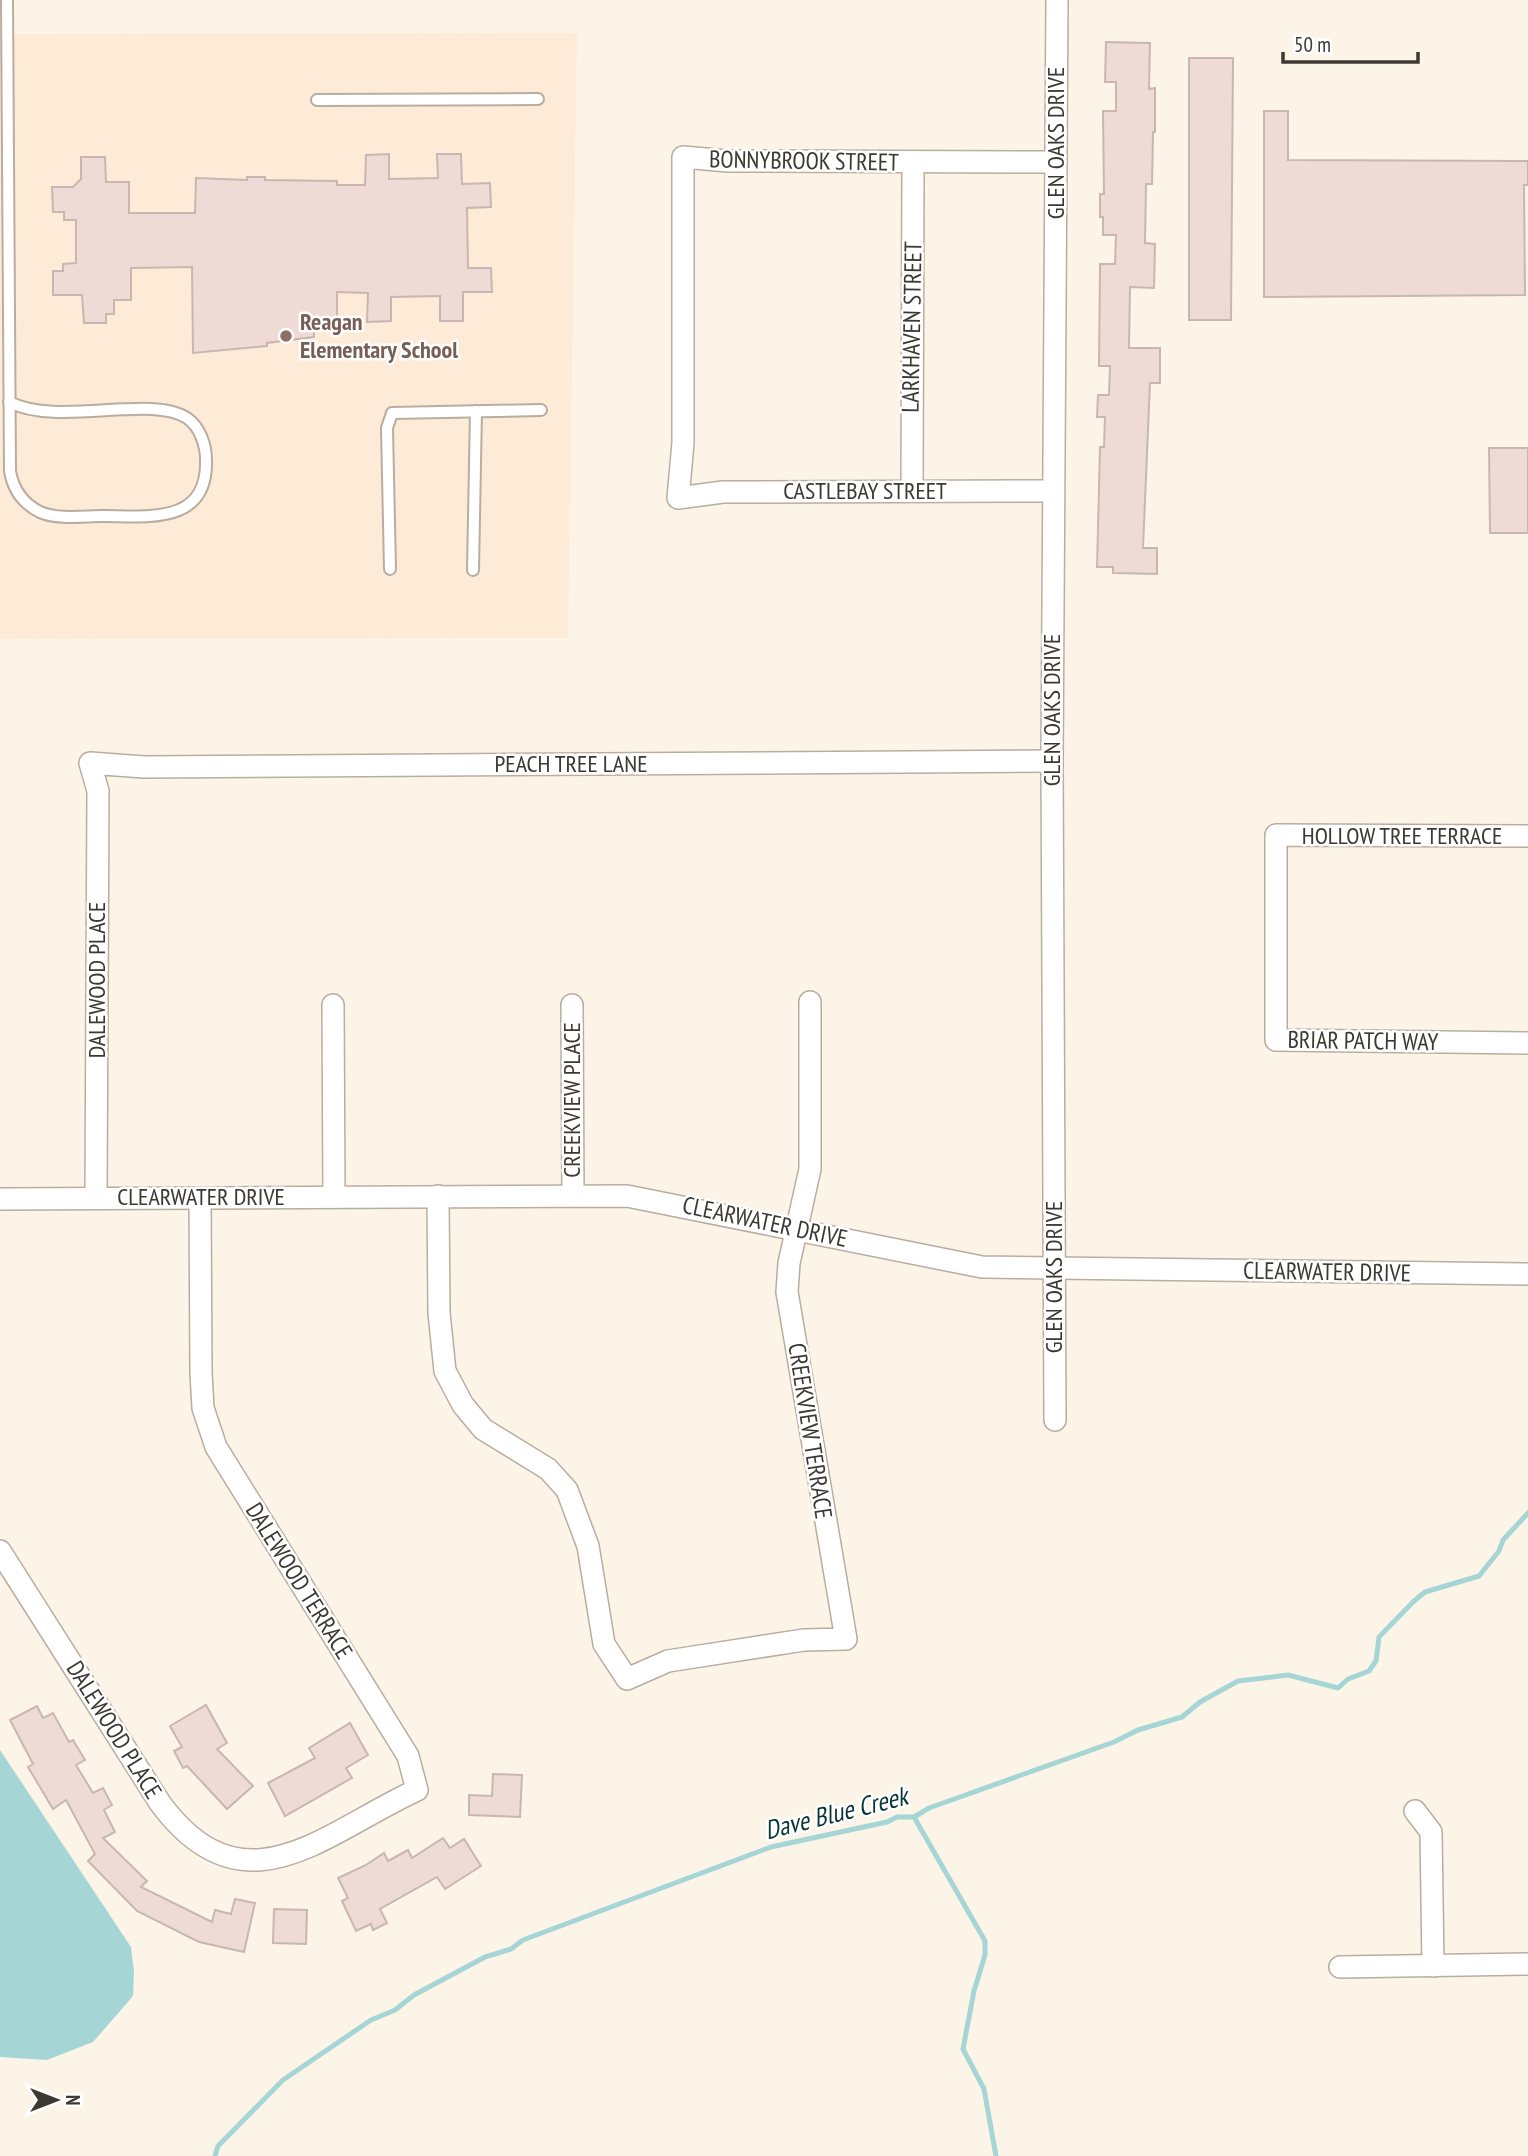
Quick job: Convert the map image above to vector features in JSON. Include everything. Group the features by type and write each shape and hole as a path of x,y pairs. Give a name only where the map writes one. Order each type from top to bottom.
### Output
{"street":[{"name":"GLEN OAKS DRIVE","path":"1055,1420 1052,761 1057,0"},
{"name":"BONNYBROOK STREET","path":"678,498 683,443 683,157 728,161 1056,162"},
{"name":"LARKHAVEN STREET","path":"912,490 913,163"},
{"name":"CASTLEBAY STREET","path":"678,498 723,492 1053,491"},
{"name":"PEACH TREE LANE","path":"90,763 144,767 1052,761"},
{"name":"DALEWOOD PLACE","path":"90,763 98,791 96,1197"},
{"name":"HOLLOW TREE TERRACE","path":"1276,835 1528,836"},
{"name":"BRIAR PATCH WAY","path":"1276,835 1276,1040 1528,1043"},
{"name":"CREEKVIEW TERRACE","path":"438,1196 439,1313 445,1371 463,1405 483,1429 548,1469 567,1490 588,1546 604,1644 628,1679 668,1661 804,1640 846,1639 787,1292 789,1264 806,1194 811,1150 810,1002"},
{"path":"333,1005 334,1197"},
{"name":"CREEKVIEW PLACE","path":"572,1005 573,1195"},
{"name":"CLEARWATER DRIVE","path":"0,1199 573,1195 646,1198 982,1267 1528,1274"},
{"name":"DALEWOOD TERRACE","path":"200,1198 201,1373 207,1427 216,1447 408,1756 417,1790 380,1807 314,1846 290,1856 266,1860"},
{"name":"DALEWOOD PLACE","path":"0,1551 168,1814 187,1834 217,1853 266,1860"},
{"path":"1415,1811 1431,1832 1433,1966"},
{"path":"1340,1967 1528,1964"}],"lane":[{"path":"7,0 9,402 12,484 19,495 40,512 52,516 173,514 190,505 204,484 206,457 203,442 196,426 175,412 36,412 9,402"},
{"path":"317,100 538,99"},
{"path":"390,569 387,428 392,413 541,410"},
{"path":"473,570 476,411"}],"shaded area":[{"name":"Reagan Elementary School","path":"577,33 568,638 0,639 0,34"}],"water":[{"path":"0,1750 131,1947 133,1996 93,2042 47,2060 0,2057"}],"building":[{"path":"1106,42 1150,43 1149,89 1155,88 1152,184 1146,184 1145,243 1155,244 1154,288 1130,287 1129,348 1160,348 1160,383 1150,383 1143,548 1157,548 1157,574 1113,573 1113,567 1097,567 1100,447 1104,447 1105,417 1097,417 1098,395 1109,395 1110,366 1099,366 1100,264 1115,264 1116,235 1103,235 1103,217 1100,217 1100,194 1104,194 1103,111 1116,111 1116,82 1105,82"},
{"path":"1189,58 1233,58 1231,320 1189,320"},
{"path":"1264,111 1288,111 1288,160 1528,161 1528,185 1524,185 1525,295 1264,297"},
{"path":"389,154 389,179 438,178 437,154 461,154 462,184 490,183 491,207 467,208 468,268 491,268 492,292 463,292 463,321 440,321 440,296 391,297 391,321 367,322 368,293 337,292 337,324 314,324 314,337 267,343 267,346 193,353 192,267 131,268 131,300 114,300 114,314 106,314 106,323 84,323 82,295 53,295 53,271 63,271 63,264 76,263 76,220 64,220 64,212 53,212 52,187 73,187 81,179 81,157 105,157 106,182 129,182 129,213 195,213 196,178 247,180 247,177 265,177 265,180 337,181 337,185 365,185 366,155"},
{"path":"1489,448 1528,448 1528,533 1490,533"},
{"path":"206,1705 227,1743 217,1749 253,1786 227,1809 187,1766 183,1768 174,1751 182,1747 170,1726"},
{"path":"37,1706 43,1718 53,1713 69,1742 73,1740 85,1760 76,1765 93,1793 103,1788 112,1805 104,1810 115,1832 103,1838 147,1881 141,1887 212,1922 215,1910 231,1914 235,1899 255,1903 244,1952 199,1942 137,1911 88,1861 95,1854 66,1800 53,1809 28,1767 33,1764 10,1720"},
{"path":"350,1723 368,1755 346,1768 352,1778 285,1816 268,1783 315,1758 309,1748"},
{"path":"493,1774 522,1775 520,1817 469,1815 469,1795 492,1796"},
{"path":"443,1838 450,1848 464,1839 481,1866 445,1889 437,1877 380,1909 387,1923 373,1930 371,1924 356,1931 342,1901 348,1898 338,1878 384,1853 388,1861 408,1850 412,1858"},
{"path":"274,1909 307,1910 306,1944 273,1943"}],"waterway":[{"name":"Dave Blue Creek","path":"215,2156 218,2146 283,2080 371,2020 395,2010 414,1995 485,1957 511,1949 523,1940 771,1847 887,1822 897,1817 914,1817 929,1808 1114,1742 1138,1730 1182,1717 1200,1702 1238,1681 1288,1675 1338,1688 1348,1679 1369,1671 1376,1661 1379,1637 1425,1592 1479,1576 1499,1551 1503,1540 1528,1513"},
{"path":"914,1817 985,1941 985,1955 974,1991 963,2049 984,2089 996,2156"}],"place":[{"name":"Reagan Elementary School","path":"286,336"}]}
